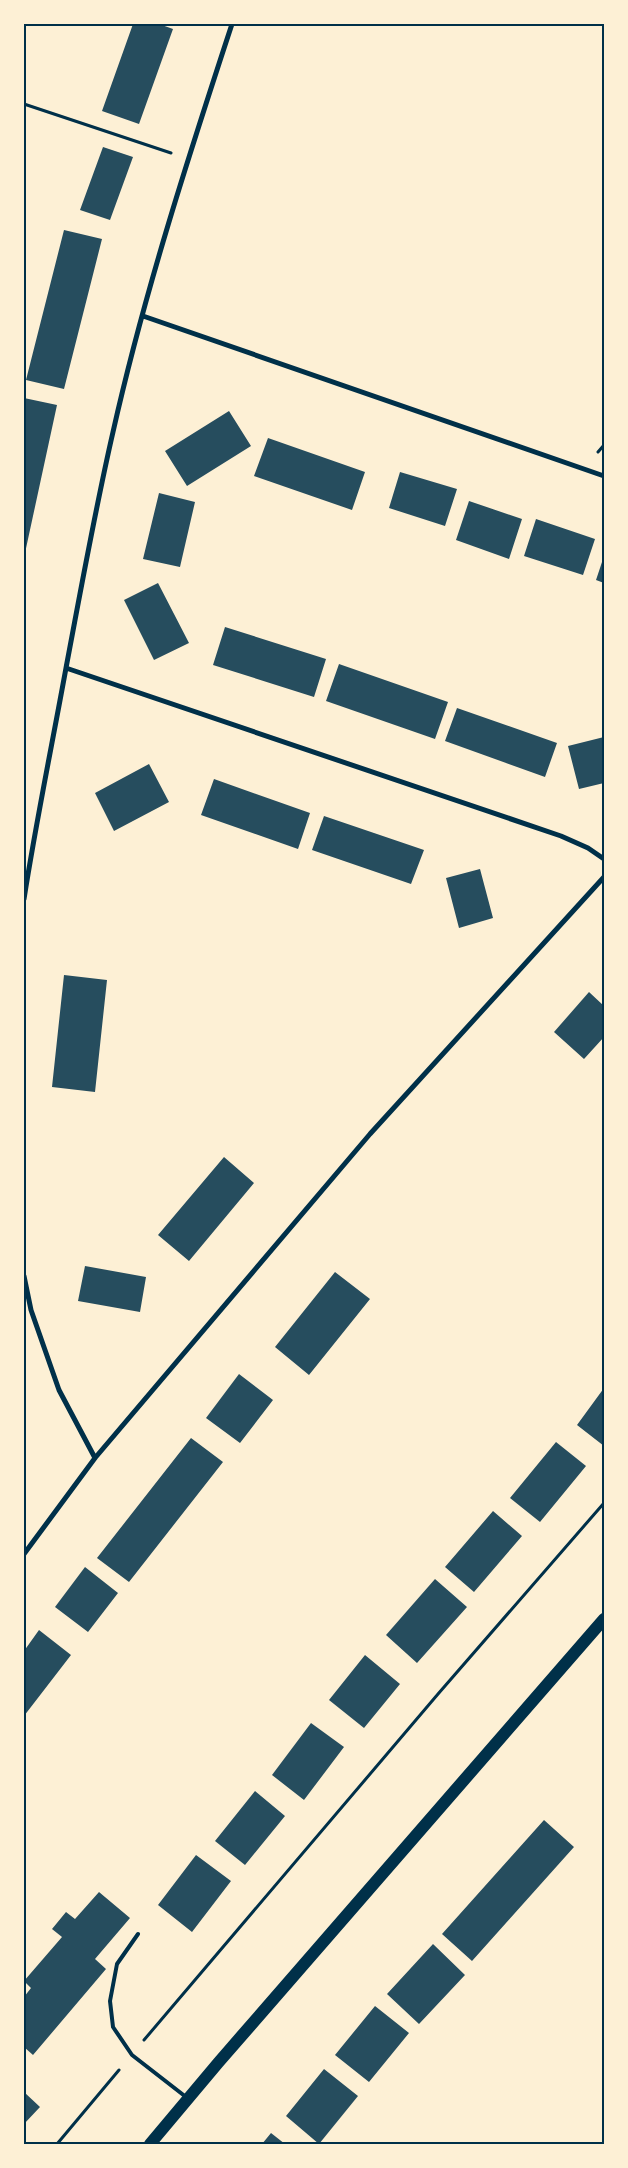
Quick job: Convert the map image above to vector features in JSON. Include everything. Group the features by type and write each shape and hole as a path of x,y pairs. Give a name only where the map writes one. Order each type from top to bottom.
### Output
{"main road":[{"path":"150,2144 604,1619"}],"street":[{"path":"24,899 84,567 113,431 143,316 189,158 232,24"},
{"path":"143,316 604,476"},
{"path":"66,668 561,836 588,848 604,859"},
{"path":"24,1554 95,1458 370,1134 604,877"},
{"path":"24,1276 31,1310 59,1390 95,1458"}],"lane":[{"path":"138,1934 117,1964 110,2001 113,2027 132,2054 188,2098"}],"path":[{"path":"24,104 189,158"},
{"path":"57,2144 438,1694 604,1503"}],"building":[{"path":"133,24 159,24 173,29 139,124 102,111"},
{"path":"103,147 133,157 110,220 80,210"},
{"path":"64,230 102,239 64,389 26,380"},
{"path":"24,398 57,405 25,553 24,553"},
{"path":"229,411 251,446 187,486 165,451"},
{"path":"268,438 365,472 352,510 254,476"},
{"path":"400,472 457,489 445,526 389,508"},
{"path":"159,493 195,502 180,567 143,559"},
{"path":"469,501 522,519 509,559 456,540"},
{"path":"536,519 595,539 583,575 524,556"},
{"path":"604,556 604,583 596,580"},
{"path":"158,583 189,643 154,660 124,600"},
{"path":"225,627 326,659 314,697 213,665"},
{"path":"339,664 448,702 435,739 326,701"},
{"path":"457,708 557,743 545,777 445,741"},
{"path":"604,737 604,783 579,789 568,746"},
{"path":"149,764 169,802 114,831 95,793"},
{"path":"214,779 310,813 298,849 201,815"},
{"path":"324,816 424,850 411,884 312,850"},
{"path":"480,869 493,918 459,928 446,878"},
{"path":"64,975 107,980 95,1092 52,1087"},
{"path":"589,992 604,1006 604,1037 584,1059 554,1032"},
{"path":"224,1157 254,1183 189,1261 158,1235"},
{"path":"85,1266 146,1277 140,1312 78,1301"},
{"path":"335,1272 370,1299 309,1375 275,1347"},
{"path":"239,1374 273,1400 240,1443 206,1418"},
{"path":"604,1388 604,1446 577,1425"},
{"path":"191,1438 223,1462 129,1582 97,1558"},
{"path":"556,1442 586,1466 540,1522 510,1498"},
{"path":"493,1511 522,1536 474,1592 445,1567"},
{"path":"85,1567 118,1593 88,1632 55,1607"},
{"path":"435,1579 467,1607 417,1663 386,1635"},
{"path":"39,1630 71,1655 24,1716 24,1651"},
{"path":"365,1655 400,1684 364,1728 329,1700"},
{"path":"311,1723 344,1747 304,1800 272,1775"},
{"path":"255,1791 285,1816 245,1865 215,1841"},
{"path":"544,1820 574,1847 472,1961 442,1934"},
{"path":"196,1855 231,1881 192,1932 158,1905"},
{"path":"99,1892 130,1918 95,1959 106,1969 33,2055 24,2047 24,1997 31,1988 24,1981 62,1937 52,1929 66,1912 75,1919"},
{"path":"433,1944 465,1975 419,2024 387,1994"},
{"path":"375,2006 409,2033 369,2082 335,2055"},
{"path":"324,2069 358,2096 319,2144 286,2116"},
{"path":"24,2092 40,2107 24,2124"},
{"path":"271,2133 285,2144 262,2144"}]}
